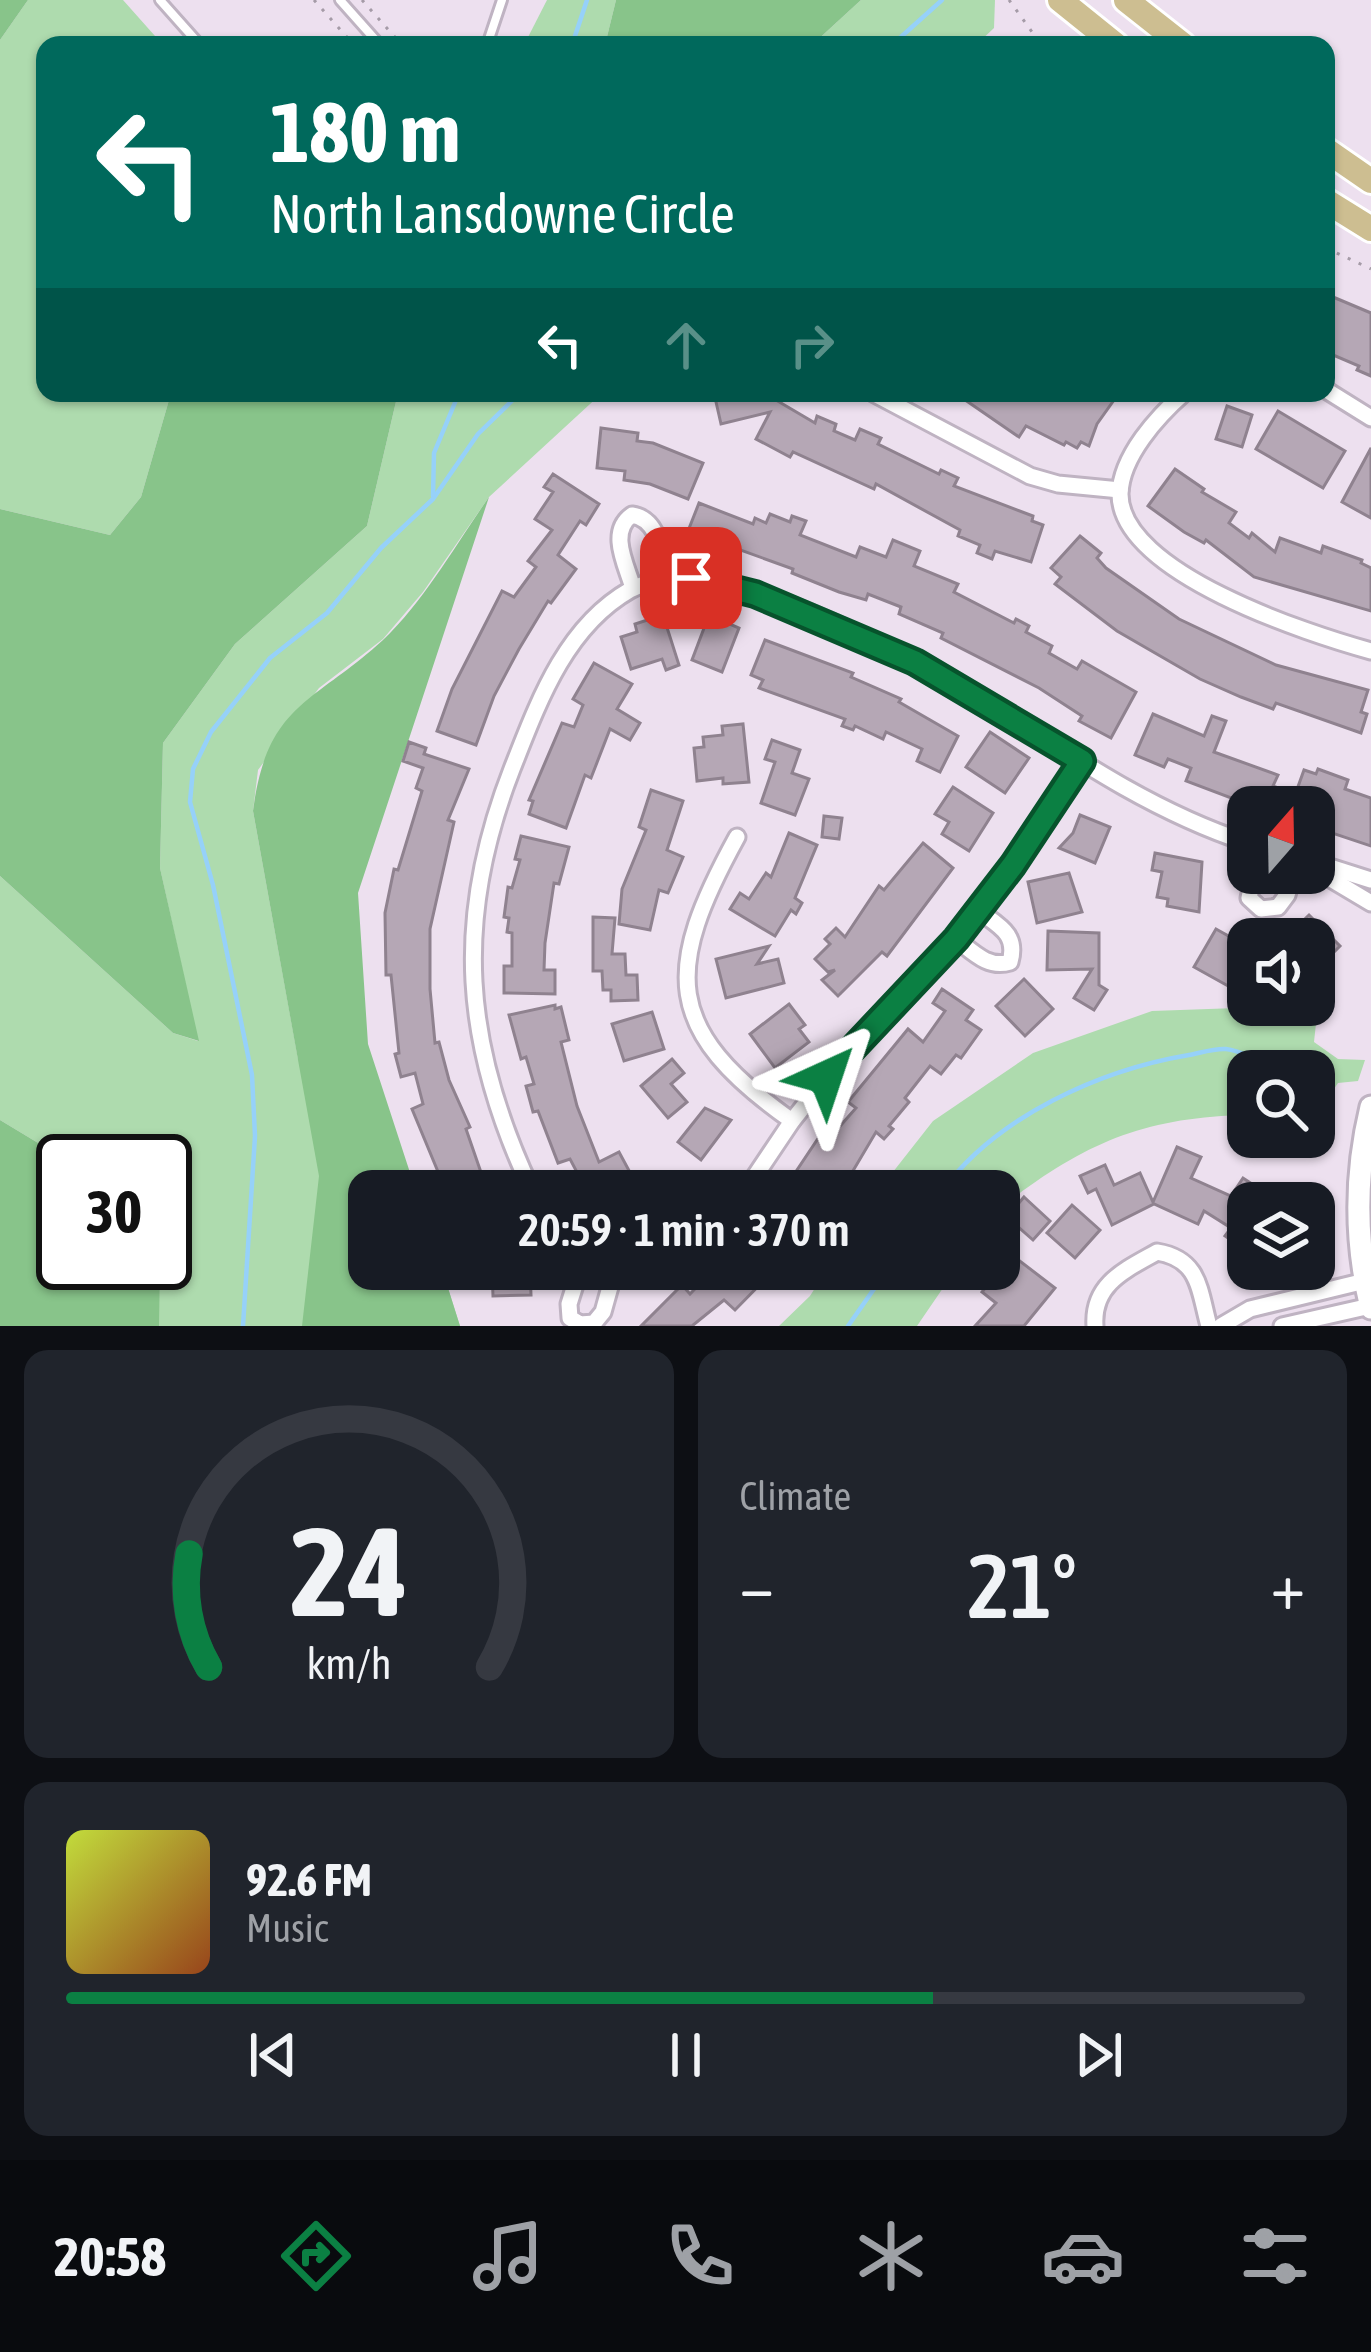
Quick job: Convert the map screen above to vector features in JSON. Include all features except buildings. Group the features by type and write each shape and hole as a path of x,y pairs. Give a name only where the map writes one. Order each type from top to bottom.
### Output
{"main road":[{"path":"1060,0 1105,36"},
{"path":"1126,0 1172,36"},
{"path":"1335,156 1371,181"},
{"path":"1335,207 1371,229"}],"street":[{"path":"1335,396 1371,418"},
{"path":"890,402 1030,476 1058,484 1120,490"},
{"path":"1176,402 1141,441 1120,490 1123,510 1139,537 1181,571 1286,625 1371,650"},
{"path":"633,588 618,535 621,522 632,515 652,524 659,580"},
{"path":"523,1170 479,1040 472,982 475,913 502,797 558,664 593,618 633,588 691,578 729,585 840,627 947,678 1159,805 1227,834"},
{"path":"759,1170 846,1053 979,911 1082,761"},
{"path":"737,837 698,912 690,938 691,1004 706,1040 731,1075 792,1121"},
{"path":"1335,871 1371,880"},
{"path":"1335,880 1371,903"},
{"path":"1250,894 1261,910 1278,907 1287,894"},
{"path":"956,939 987,962 1010,962 1015,946 1010,935 979,911"},
{"path":"1282,1326 1371,1307 1359,1192 1371,1107"},
{"path":"1095,1326 1097,1297 1106,1284 1157,1252 1177,1255 1193,1270 1209,1326"},
{"path":"1221,1326 1250,1309 1365,1281"},
{"path":"573,1290 570,1318 580,1324 594,1323 609,1290"}],"lane":[{"path":"160,0 192,36"},
{"path":"340,0 372,36"},
{"path":"491,36 502,0"}],"path":[{"path":"314,0 346,36"},
{"path":"362,0 394,36"},
{"path":"1009,0 1034,36"},
{"path":"1335,252 1371,269"}],"green space":[{"path":"0,0 28,0 0,40"},
{"path":"28,0 123,0 155,36 36,36 36,402 168,402 141,497 110,535 0,509 0,40"},
{"path":"547,0 616,0 607,36 529,36"},
{"path":"616,0 861,0 822,36 607,36"},
{"path":"861,0 995,0 994,28 986,36 822,36"},
{"path":"168,402 396,402 367,526 235,644 163,743 160,868 199,1041 173,1033 0,876 0,509 110,535 141,497"},
{"path":"396,402 592,402 489,497 423,592 383,639 319,688 258,770 253,811 298,1059 397,1170 348,1170 348,1290 449,1290 460,1326 97,1326 110,1290 192,1290 192,1134 36,1134 36,1142 0,1120 0,876 173,1033 198,1041 160,868 163,743 235,644 367,526"},
{"path":"489,497 358,893 368,1044 409,1170 348,1170 348,1290 449,1290 460,1326 302,1326 319,1176 253,811 269,748 282,726 383,640 426,590"},
{"path":"1227,1008 1227,1026 1316,1026 1314,1042 1325,1050 1227,1050 1227,1116 1176,1121 1115,1138 1020,1193 1020,1170 894,1170 933,1121 1033,1053 1152,1011"},
{"path":"1335,1057 1365,1060 1358,1081 1335,1087"},
{"path":"0,1120 36,1142 36,1290 160,1290 159,1326 0,1326"},
{"path":"814,1290 942,1290 917,1326 779,1326"}],"waterway":[{"path":"575,36 587,0"},
{"path":"902,36 942,0"},
{"path":"433,496 434,453 455,402"},
{"path":"243,1326 255,1136 252,1075 213,885 190,802 193,769 211,732 270,658 327,613 381,548 433,499 478,434 511,402"},
{"path":"960,1170 1021,1119 1086,1085 1155,1062 1230,1050"},
{"path":"848,1326 873,1290"}],"route":[{"path":"691,578 755,594 915,662 1082,761 1013,865 956,939 826,1077"}]}
